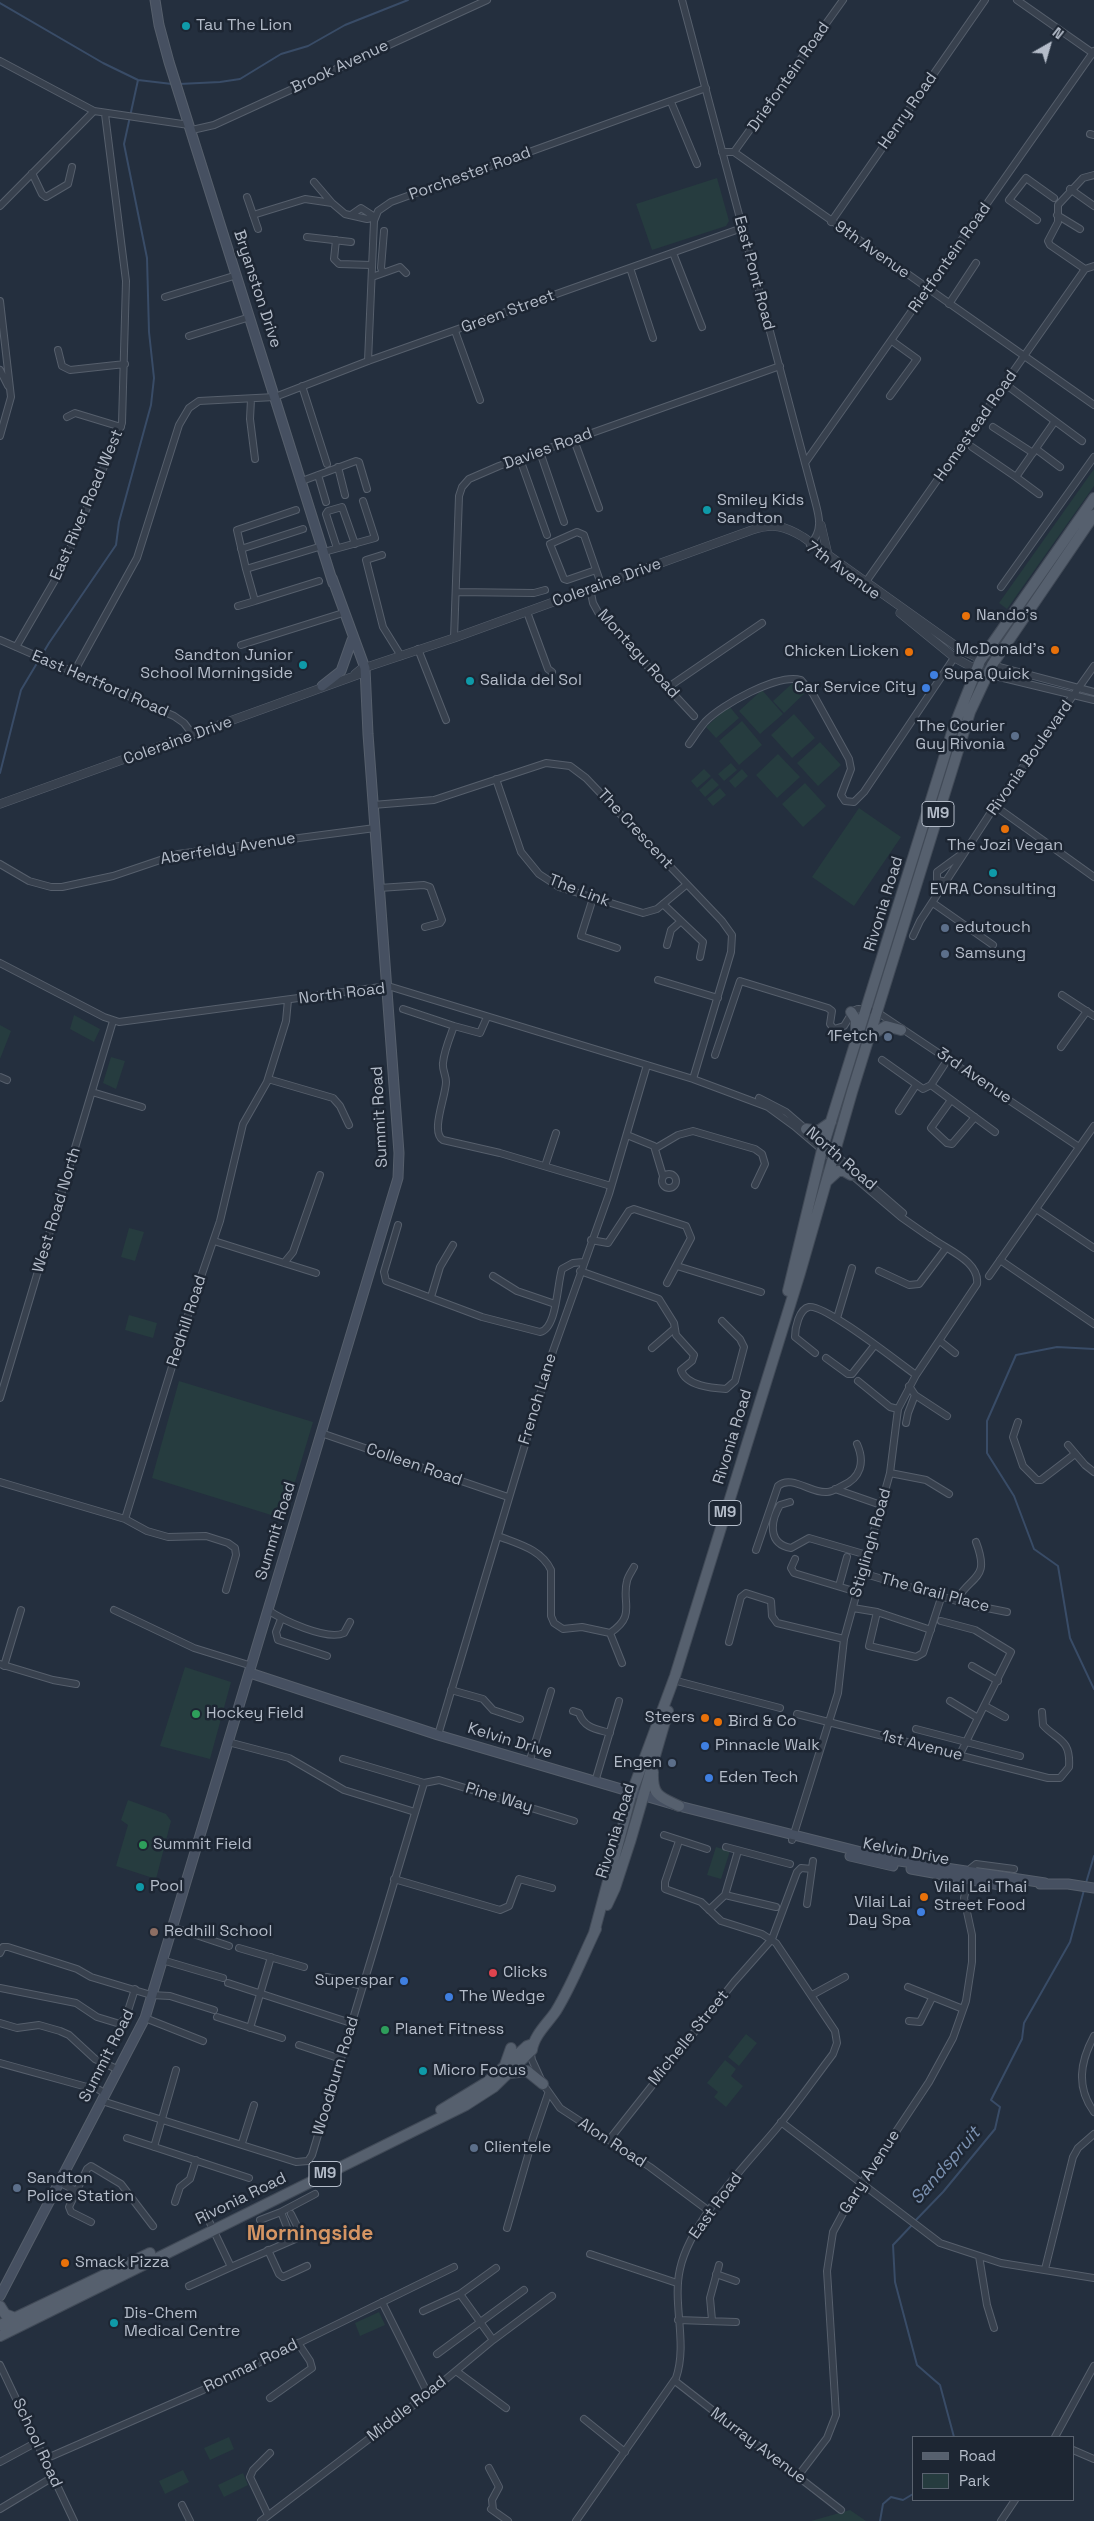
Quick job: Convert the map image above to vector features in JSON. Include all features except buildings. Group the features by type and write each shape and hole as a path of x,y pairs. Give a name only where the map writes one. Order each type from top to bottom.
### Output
{"main road":[{"name":"Bryanston Drive","path":"157,3 170,62 184,108 362,671"},
{"name":"Rivonia Road","path":"0,2336 462,2099 505,2072 526,2051 556,2011 616,1888 654,1758 674,1679 871,1034 872,1011 953,729 978,666 1094,498"},
{"name":"Rivonia Road","path":"775,1350 823,1147 849,1070 872,1011 970,712 990,670 1094,515"},
{"name":"Bryanston Drive","path":"332,578 362,671"},
{"path":"322,686 341,671 352,640"},
{"name":"Summit Road","path":"0,2296 145,2018 398,1178 399,1153 388,986 362,671"},
{"path":"849,1070 848,1060 857,1027 851,1012"},
{"path":"871,1034 886,1026 901,1030"},
{"path":"806,1129 818,1131 827,1127 832,1120"},
{"path":"825,1184 838,1171 850,1174"},
{"name":"Kelvin Drive","path":"251,1670 438,1735 643,1796 765,1828 793,1838 969,1876 1094,1888"},
{"name":"Rivonia Road","path":"594,1934 632,1792 674,1679"},
{"path":"654,1758 653,1779 656,1792 662,1798 679,1806"},
{"path":"505,2072 526,2051"},
{"path":"505,2072 526,2071 543,2084"},
{"name":"Rivonia Road","path":"0,2325 103,2275 212,2226"},
{"path":"103,2275 110,2275 116,2278"},
{"path":"0,2306 5,2314 15,2318"}],"street":[{"name":"Brook Avenue","path":"0,61 94,111 191,128 214,125 487,0"},
{"name":"East Pont Road","path":"682,0 821,525"},
{"name":"Driefontein Road","path":"734,152 843,0"},
{"name":"Henry Road","path":"831,222 986,0"},
{"path":"1017,0 1094,53"},
{"name":"Rietfontein Road","path":"805,463 1094,53"},
{"name":"Porchester Road","path":"375,218 378,211 391,202 706,88"},
{"path":"671,102 696,164"},
{"path":"0,206 94,111"},
{"name":"East River Road West","path":"16,647 62,568 121,427 125,364 126,282 105,114"},
{"path":"722,152 734,152"},
{"name":"9th Avenue","path":"734,152 1094,405"},
{"path":"32,174 42,194 46,197 68,184 72,167"},
{"path":"1089,267 1049,242 1050,236 1058,222 1058,205 1070,189 1083,178 1094,175"},
{"path":"1037,220 1009,200 1016,187 1026,178 1054,198"},
{"path":"1005,179 1016,187"},
{"path":"314,182 332,203 345,214 352,215 361,208 375,218 368,361"},
{"path":"1070,189 1094,206"},
{"path":"247,197 258,229"},
{"path":"253,215 305,199 332,203"},
{"path":"1057,215 1080,228"},
{"name":"Green Street","path":"74,672 137,558 171,448 185,413 199,401 275,397 368,361 742,228"},
{"path":"383,273 381,268 384,231"},
{"path":"307,237 351,242"},
{"path":"336,240 334,258 336,262 339,264 372,266"},
{"path":"673,253 702,327"},
{"path":"949,304 976,263"},
{"path":"372,278 400,266 406,273"},
{"name":"Homestead Road","path":"865,584 1024,356 1089,267"},
{"path":"630,268 653,338"},
{"path":"165,297 237,275"},
{"path":"0,301 4,360 11,392 10,405 0,436"},
{"path":"189,336 250,317"},
{"path":"454,331 480,400"},
{"path":"890,396 917,359 892,341"},
{"path":"58,350 62,366 70,370 125,364"},
{"name":"Davies Road","path":"454,638 459,501 462,487 469,479 780,366"},
{"path":"0,370 11,392"},
{"path":"1005,384 1082,441"},
{"path":"302,386 327,464"},
{"path":"251,399 250,419 255,459"},
{"path":"67,417 75,413 121,427"},
{"path":"1016,477 1055,421"},
{"path":"993,427 1060,467"},
{"path":"574,440 599,508"},
{"path":"972,447 1040,494"},
{"path":"540,452 564,522"},
{"path":"1001,587 1094,457"},
{"path":"520,459 547,535"},
{"path":"302,481 358,461 367,489"},
{"path":"338,467 345,495"},
{"path":"318,475 326,502"},
{"path":"246,569 323,549 373,540 375,536 363,501"},
{"path":"336,545 326,514 328,511 342,507 355,544"},
{"path":"255,601 236,532 239,528 296,510"},
{"path":"811,544 818,535 821,525"},
{"path":"821,525 828,556"},
{"name":"Coleraine Drive","path":"0,804 257,712 362,671 762,526 782,526"},
{"name":"7th Avenue","path":"782,526 960,649 978,666"},
{"name":"7th Avenue","path":"782,526 811,544 865,584 954,658 978,666"},
{"path":"241,549 303,529"},
{"path":"596,570 567,580 564,579 550,544 577,532 584,535 601,584"},
{"path":"382,555 362,561 383,627 406,656"},
{"path":"238,606 319,581"},
{"name":"Montagu Road","path":"590,588 593,603 599,614 694,716"},
{"path":"456,592 534,593 545,590"},
{"path":"527,612 548,669 552,672"},
{"path":"241,645 343,613"},
{"path":"667,688 762,624"},
{"name":"East Hertford Road","path":"0,640 174,716 184,723 193,735"},
{"path":"689,744 706,722 744,696 788,679 802,680 813,694 849,759 851,768 841,795 845,801 854,802 864,792 960,649"},
{"path":"419,651 446,720"},
{"path":"978,666 1074,696 1094,700"},
{"name":"Rivonia Boulevard","path":"913,936 995,806 1094,666"},
{"path":"990,670 1094,692"},
{"name":"The Crescent","path":"373,805 434,800 546,763 570,766 586,778 722,921 732,935 732,948 693,1079"},
{"name":"The Link","path":"496,779 521,852 530,866 552,884 643,913 652,911 663,904 686,885"},
{"path":"995,806 1094,877"},
{"name":"Aberfeldy Avenue","path":"0,864 29,880 51,887 62,887 113,876 178,854 375,828"},
{"name":"Rivonia Boulevard","path":"947,882 938,880 937,872 966,851"},
{"path":"379,888 422,885 430,887 442,919 440,923 425,926"},
{"path":"593,898 581,936 617,948"},
{"path":"933,903 993,946"},
{"path":"663,904 704,943 700,956"},
{"path":"667,945 671,930 680,922"},
{"name":"North Road","path":"0,963 113,1021 124,1022 388,986 693,1079 743,1096 783,1116 834,1156 931,1238 970,1264"},
{"path":"658,980 718,998"},
{"path":"715,1055 740,981 828,1008 832,1011 830,1024 834,1029 844,1026 851,1012 857,1009 872,1011"},
{"path":"1062,995 1094,1016"},
{"name":"Redhill Road","path":"125,1519 192,1302 214,1241 228,1193 242,1124 268,1079 286,1021 288,1000"},
{"path":"403,1009 480,1034 488,1017"},
{"name":"3rd Avenue","path":"872,1011 948,1059 1079,1147"},
{"path":"1061,1047 1072,1029 1087,1011"},
{"name":"West Road North","path":"0,1398 113,1021"},
{"path":"454,1026 443,1062 446,1082 440,1105 439,1136 443,1140 545,1166 611,1186"},
{"path":"882,1060 923,1089 931,1085 948,1059"},
{"name":"French Lane","path":"438,1735 508,1497 580,1271 611,1186 647,1065"},
{"path":"0,1077 7,1080"},
{"path":"268,1079 333,1098 349,1125"},
{"path":"899,1111 916,1085"},
{"path":"931,1085 995,1132"},
{"path":"92,1092 142,1107"},
{"name":"North Road","path":"743,1096 755,1097 776,1105 806,1129 823,1147"},
{"path":"950,1100 931,1128 947,1142 954,1143 974,1117"},
{"path":"989,1276 1094,1126"},
{"path":"656,1148 678,1135 693,1131 755,1149 762,1154 765,1164 756,1185"},
{"path":"545,1166 556,1133"},
{"path":"627,1135 651,1144 656,1148 663,1176"},
{"name":"North Road","path":"834,1156 850,1174 922,1234 931,1238"},
{"path":"284,1263 293,1252 320,1175"},
{"path":"591,1240 608,1243 629,1211 637,1209 680,1223 689,1229 691,1238 667,1283"},
{"path":"1036,1209 1094,1248"},
{"path":"398,1226 384,1277 390,1283 482,1317 542,1332 550,1324 562,1269 574,1263 583,1262"},
{"path":"214,1241 316,1273"},
{"path":"431,1297 440,1267 453,1245"},
{"path":"880,1271 909,1285 919,1284 946,1248"},
{"path":"1000,1260 1094,1324"},
{"name":"Stiglingh Road","path":"793,1838 838,1693 844,1639 890,1473 898,1409 916,1375 976,1288 976,1275 970,1264"},
{"path":"677,1266 761,1292"},
{"path":"837,1318 852,1268"},
{"path":"580,1271 659,1299 674,1323 676,1335 694,1355 692,1361 681,1370 687,1380 726,1389 735,1381 744,1347 740,1339 722,1320"},
{"path":"493,1276 517,1291 555,1304"},
{"path":"815,1353 796,1339 795,1332 804,1309 810,1307 822,1309 837,1318 916,1375"},
{"path":"652,1348 674,1329"},
{"path":"940,1341 956,1353"},
{"path":"826,1358 848,1374 852,1374 874,1346"},
{"path":"858,1381 890,1407 898,1409"},
{"path":"910,1386 915,1395 947,1416"},
{"path":"906,1423 915,1395"},
{"path":"1018,1422 1013,1437 1024,1466 1038,1480 1075,1454"},
{"name":"Colleen Road","path":"321,1433 508,1497"},
{"path":"756,1550 775,1491 783,1482 822,1492 849,1483 857,1476 861,1457 856,1444"},
{"path":"1068,1445 1094,1472"},
{"path":"890,1473 926,1480 949,1494"},
{"path":"0,1482 125,1519 142,1529 168,1537 206,1536 231,1544 235,1548 236,1555 226,1590"},
{"path":"835,1489 882,1505"},
{"path":"790,1502 780,1505 772,1527 773,1536 779,1544 792,1548 809,1538 867,1554"},
{"path":"498,1536 530,1549 548,1564 551,1570 552,1616 557,1626 563,1629 582,1627 610,1633"},
{"path":"957,1599 980,1574 982,1568 980,1552 976,1542"},
{"path":"838,1586 847,1557"},
{"path":"795,1559 791,1568 794,1573 857,1592"},
{"path":"610,1633 622,1622 627,1609 626,1582 634,1567"},
{"name":"The Grail Place","path":"862,1573 957,1599 967,1604 1007,1612"},
{"path":"729,1642 740,1599 744,1593 771,1601 772,1616 778,1622 844,1639"},
{"path":"877,1612 868,1644 872,1648 916,1657 923,1653 942,1595"},
{"path":"853,1608 877,1612 931,1630"},
{"path":"21,1610 2,1665 53,1680 76,1684"},
{"path":"114,1610 194,1648 251,1670"},
{"path":"268,1610 281,1619 335,1635 344,1633 350,1622"},
{"path":"281,1619 276,1632 278,1640 327,1656"},
{"path":"942,1621 975,1630 1010,1650 1011,1655 959,1756"},
{"path":"610,1633 622,1663"},
{"path":"972,1666 998,1681"},
{"path":"674,1679 780,1708"},
{"path":"452,1690 483,1699 493,1710 520,1718"},
{"path":"529,1763 550,1691"},
{"path":"595,1782 619,1701"},
{"path":"950,1701 978,1718"},
{"path":"985,1706 1005,1717"},
{"path":"573,1710 579,1713 582,1721 588,1726 610,1734"},
{"name":"1st Avenue","path":"797,1714 1048,1778 1060,1778 1068,1770 1070,1763 1061,1738 1043,1725 1042,1712"},
{"path":"916,1729 1020,1756"},
{"path":"228,1742 289,1758 344,1790 415,1812"},
{"name":"Pine Way","path":"343,1759 424,1783 439,1780 574,1821"},
{"name":"Woodburn Road","path":"91,2085 104,2097 162,2119 242,2143 296,2162 308,2161 312,2155 424,1783"},
{"path":"664,1835 707,1848"},
{"path":"679,1841 665,1882 665,1889 698,1900 721,1921 772,1939 798,1872 801,1868 812,1869"},
{"path":"726,1847 790,1864"},
{"path":"710,1910 726,1894 738,1851"},
{"path":"807,1904 813,1861"},
{"path":"969,1876 976,1864 1014,1869"},
{"name":"Gary Avenue","path":"798,2476 824,2443 835,2420 837,2406 827,2270 833,2232 928,2082 953,2038 969,1990 973,1950 972,1935 964,1898 969,1876"},
{"path":"394,1879 500,1910 509,1906 519,1879 552,1888"},
{"path":"726,1894 776,1907"},
{"path":"172,1927 229,1946"},
{"name":"East Road","path":"576,2521 675,2382 680,2356 677,2283 683,2255 709,2211 781,2122 836,2048 835,2031 783,1950 772,1939"},
{"name":"Michelle Street","path":"609,2140 734,1982 772,1939"},
{"path":"0,1953 4,1947 8,1947 77,1970 91,1977 151,1995 170,1996 214,2010"},
{"path":"239,1948 304,1967"},
{"path":"250,2028 271,1958"},
{"path":"162,1960 351,2023"},
{"path":"812,1995 845,1976"},
{"path":"327,1977 363,1986"},
{"path":"908,1987 964,2009"},
{"path":"0,1988 76,2004 97,2017 120,2024 126,2017 135,1989"},
{"path":"908,2021 920,2022 932,1998"},
{"path":"145,2018 203,2041"},
{"path":"217,2018 282,2038"},
{"path":"0,2023 17,2028 39,2025 60,2031 69,2035 95,2059 119,2070"},
{"path":"1094,2036 1082,2065 1085,2094 1094,2112"},
{"path":"299,2045 341,2059"},
{"name":"Alon Road","path":"526,2051 548,2094 565,2112 609,2140 709,2211"},
{"path":"0,2063 84,2086 91,2085 103,2063"},
{"path":"154,2146 176,2070"},
{"path":"507,2228 548,2094"},
{"path":"242,2143 254,2105"},
{"path":"781,2122 902,2217 940,2244 1019,2266 1094,2278"},
{"path":"1045,2269 1073,2157 1078,2148 1094,2134"},
{"path":"127,2138 249,2178"},
{"path":"175,2202 180,2187 190,2178 196,2160"},
{"path":"91,2222 69,2210 88,2167 93,2166 121,2184 153,2226"},
{"path":"59,2182 76,2191"},
{"path":"260,2220 281,2212 315,2194"},
{"path":"281,2212 292,2240"},
{"path":"291,2214 302,2236"},
{"path":"212,2226 231,2266"},
{"path":"189,2286 292,2240 302,2236 317,2234"},
{"path":"268,2250 283,2277 307,2266"},
{"path":"590,2254 677,2283"},
{"path":"979,2256 987,2305 994,2328"},
{"path":"712,2320 710,2298 719,2265"},
{"name":"Ronmar Road","path":"46,2459 202,2390 454,2267"},
{"path":"423,2311 460,2294 496,2268"},
{"path":"716,2274 736,2281"},
{"path":"437,2354 524,2290"},
{"path":"460,2294 492,2340"},
{"name":"Middle Road","path":"261,2521 428,2394 492,2340 552,2296"},
{"path":"382,2302 428,2394"},
{"path":"678,2320 736,2322"},
{"path":"270,2398 312,2368 310,2361 298,2343"},
{"path":"1056,2436 1094,2366"},
{"name":"School Road","path":"0,2367 46,2459 74,2521"},
{"path":"456,2370 506,2408"},
{"name":"Murray Avenue","path":"675,2382 841,2510"},
{"path":"584,2419 625,2452"},
{"path":"0,2462 37,2442"},
{"path":"1074,2450 1094,2459"},
{"path":"268,2515 250,2477 252,2470 270,2453"},
{"path":"489,2468 499,2487 492,2500 491,2509 508,2521"},
{"path":"0,2509 53,2477"},
{"path":"1001,2521 1014,2501"},
{"path":"182,2505 190,2521"}],"green space":[{"path":"717,178 729,221 726,226 652,250 636,204"},
{"path":"1094,469 1094,486 1007,609 999,603"},
{"path":"796,680 806,692 784,713 773,701"},
{"path":"762,690 783,714 760,734 739,711"},
{"path":"729,706 739,718 716,738 706,727"},
{"path":"794,714 815,738 792,758 771,735"},
{"path":"742,721 762,745 739,765 719,741"},
{"path":"820,742 841,765 818,786 797,763"},
{"path":"778,754 800,777 777,798 756,775"},
{"path":"731,763 737,770 724,781 718,774"},
{"path":"704,769 711,776 697,788 691,781"},
{"path":"742,769 748,776 735,788 729,781"},
{"path":"712,778 719,785 705,797 699,790"},
{"path":"805,783 826,806 803,827 782,804"},
{"path":"720,788 726,795 713,806 707,799"},
{"path":"859,808 901,837 854,906 812,877"},
{"path":"74,1015 100,1029 94,1042 70,1029"},
{"path":"0,1025 11,1031 0,1059"},
{"path":"111,1057 125,1061 116,1089 103,1083"},
{"path":"129,1228 144,1232 135,1261 121,1257"},
{"path":"129,1315 157,1323 153,1338 125,1330"},
{"path":"179,1381 313,1422 284,1519 152,1478"},
{"name":"Hockey Field","path":"185,1667 231,1682 210,1759 160,1746"},
{"name":"Summit Field","path":"128,1800 166,1814 171,1821 156,1879 116,1866 128,1825 121,1820"},
{"path":"716,1847 730,1851 721,1879 707,1875"},
{"path":"746,2034 757,2043 739,2066 728,2057"},
{"path":"725,2060 736,2069 731,2076 743,2086 726,2107 714,2097 718,2092 707,2083"},
{"path":"379,2312 385,2325 360,2336 355,2323"},
{"path":"229,2437 234,2449 210,2460 204,2448"},
{"path":"183,2470 189,2482 165,2494 159,2481"},
{"path":"243,2473 248,2485 224,2497 218,2485"},
{"path":"850,2510 866,2521 811,2521"}],"waterway":[{"path":"179,84 240,79 281,54 308,46 345,25 408,0"},
{"path":"0,3 103,63 138,80 172,84"},
{"path":"0,773 21,690 49,643 116,545 119,522 151,405 154,378 149,332 147,258 124,144 138,80"},
{"name":"Sandspruit","path":"1094,1349 1057,1347 1016,1355 987,1421 987,1453 1014,1496 1034,1549 1058,1566 1070,1638 1094,1689"},
{"name":"Sandspruit","path":"1086,1883 1094,1856"},
{"name":"Sandspruit","path":"915,2221 943,2192 995,2129 1000,2107 991,2100 1022,2039 1024,2023 1070,1942 1084,1890"},
{"name":"Sandspruit","path":"912,2225 893,2245 895,2282 917,2365 940,2385 954,2436"},
{"name":"Sandspruit","path":"880,2521 883,2504 891,2497 903,2500 912,2495"}],"place":[{"name":"Tau The Lion","path":"186,26"},
{"name":"Smiley Kids Sandton","path":"707,510"},
{"name":"Nando's","path":"966,616"},
{"name":"McDonald's","path":"1055,650"},
{"name":"Chicken Licken","path":"909,652"},
{"name":"Sandton Junior School Morningside","path":"303,665"},
{"name":"Supa Quick","path":"934,675"},
{"name":"Salida del Sol","path":"470,681"},
{"name":"Car Service City","path":"926,688"},
{"name":"The Courier Guy Rivonia","path":"1015,736"},
{"name":"The Jozi Vegan","path":"1005,829"},
{"name":"EVRA Consulting","path":"993,873"},
{"name":"edutouch","path":"945,928"},
{"name":"Samsung","path":"945,954"},
{"name":"1Fetch","path":"888,1037"},
{"name":"Hockey Field","path":"196,1714"},
{"name":"Steers","path":"705,1718"},
{"name":"Bird & Co","path":"718,1722"},
{"name":"Pinnacle Walk","path":"705,1746"},
{"name":"Engen","path":"672,1763"},
{"name":"Eden Tech","path":"709,1778"},
{"name":"Summit Field","path":"143,1845"},
{"name":"Pool","path":"140,1887"},
{"name":"Vilai Lai Thai Street Food","path":"924,1897"},
{"name":"Vilai Lai Day Spa","path":"921,1912"},
{"name":"Redhill School","path":"154,1932"},
{"name":"Clicks","path":"493,1973"},
{"name":"Superspar","path":"404,1981"},
{"name":"The Wedge","path":"449,1997"},
{"name":"Planet Fitness","path":"385,2030"},
{"name":"Micro Focus","path":"423,2071"},
{"name":"Clientele","path":"474,2148"},
{"name":"Sandton Police Station","path":"17,2188"},
{"name":"Smack Pizza","path":"65,2263"},
{"name":"Dis-Chem Medical Centre","path":"114,2323"}],"district":[{"name":"Morningside","path":"310,2234"}]}
